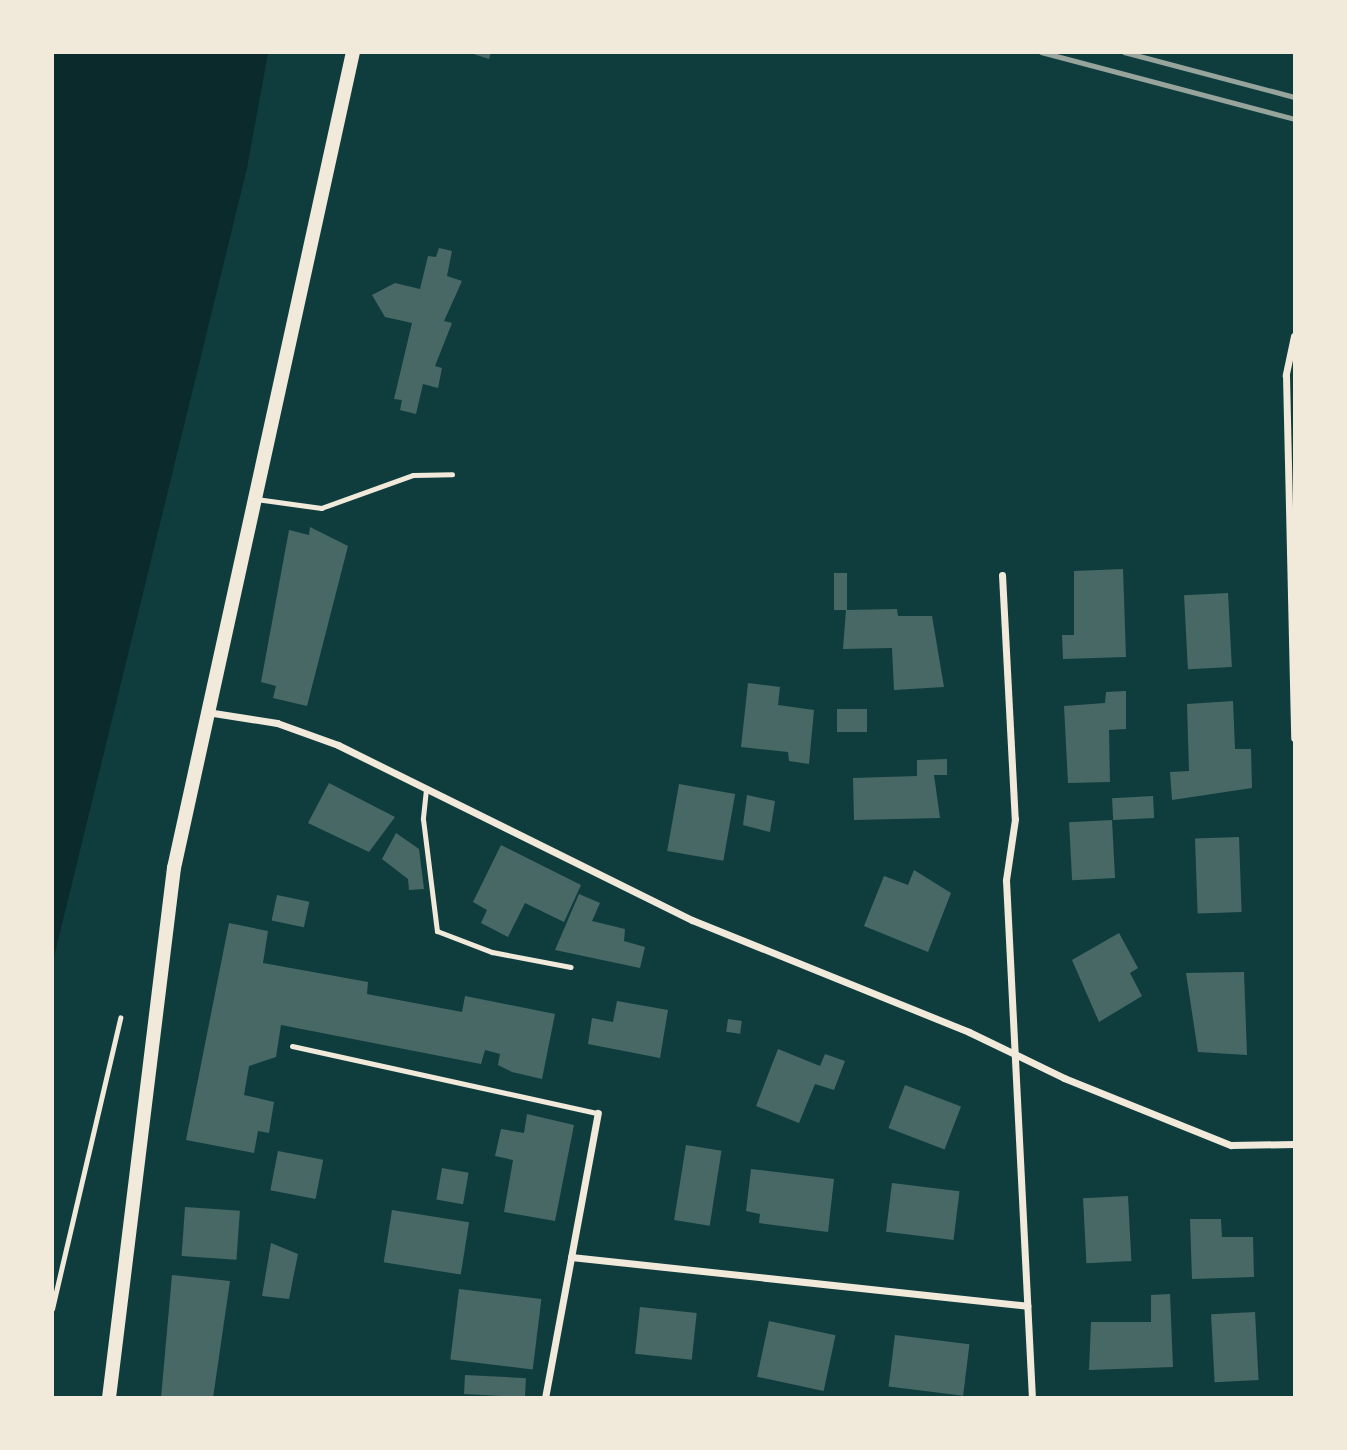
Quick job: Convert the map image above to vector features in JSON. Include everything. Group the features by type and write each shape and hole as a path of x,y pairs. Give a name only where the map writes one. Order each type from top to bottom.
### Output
{"main road":[{"path":"109,1398 172,881 204,711 353,52"}],"street":[{"path":"1294,336 1286,374 1294,738"},
{"path":"1002,575 1016,819 1006,880 1032,1398"},
{"path":"204,711 276,723 426,789 692,920 1231,1144 1294,1144"},
{"path":"544,1398 598,1113"},
{"path":"571,1257 1027,1306"}],"lane":[{"path":"253,498 321,508 413,475 452,474"},
{"path":"426,789 423,819 438,931 492,952 571,967"},
{"path":"292,1046 598,1113"}],"path":[{"path":"52,1309 120,1018"}],"water":[{"path":"53,52 268,53 247,168 53,961"}],"building":[{"path":"467,52 491,52 489,59"},
{"path":"439,248 452,251 447,276 462,281 444,321 452,323 435,366 442,368 438,388 423,384 416,414 400,410 402,400 394,399 412,323 385,317 372,295 395,283 420,289 428,256 436,257"},
{"path":"310,527 348,546 307,706 273,698 276,686 261,682 289,530 309,535"},
{"path":"1123,569 1126,657 1063,659 1062,635 1074,635 1074,571"},
{"path":"834,573 847,573 847,610 834,610"},
{"path":"1228,593 1232,667 1188,669 1184,595"},
{"path":"897,609 898,616 932,616 944,687 894,690 892,648 843,649 846,610"},
{"path":"748,683 780,687 778,705 814,710 809,764 789,761 788,752 741,747"},
{"path":"1126,691 1126,729 1109,730 1110,782 1068,783 1064,706 1105,703 1106,692"},
{"path":"1233,701 1235,749 1251,749 1252,788 1172,800 1170,772 1189,771 1187,704"},
{"path":"837,709 867,709 867,732 837,732"},
{"path":"947,759 947,775 934,775 940,818 854,820 853,778 917,776 917,760"},
{"path":"329,783 395,817 369,852 308,823"},
{"path":"679,784 735,794 723,861 667,851"},
{"path":"747,795 775,801 770,832 743,825"},
{"path":"1153,796 1154,818 1113,820 1112,798"},
{"path":"1112,820 1115,878 1072,880 1069,822"},
{"path":"396,833 419,849 424,889 409,890 408,879 382,859"},
{"path":"1239,837 1242,912 1198,913 1195,839"},
{"path":"501,845 581,885 564,922 525,903 508,937 481,923 487,910 473,902"},
{"path":"914,870 951,893 928,952 864,926 884,876 908,885"},
{"path":"579,894 600,903 592,921 625,929 624,941 645,947 640,968 555,950"},
{"path":"277,895 309,902 304,927 272,920"},
{"path":"229,923 268,931 263,963 368,982 367,994 462,1012 465,996 555,1014 542,1079 512,1072 498,1065 500,1054 485,1050 481,1064 281,1025 276,1057 249,1066 244,1095 274,1102 269,1133 258,1131 254,1153 186,1140"},
{"path":"1119,933 1138,968 1130,973 1142,996 1099,1022 1072,960"},
{"path":"1244,972 1247,1055 1198,1052 1186,973"},
{"path":"617,1001 668,1010 660,1058 588,1044 592,1018 613,1022"},
{"path":"728,1019 742,1021 740,1034 726,1032"},
{"path":"778,1049 820,1066 825,1054 845,1061 834,1090 815,1084 799,1123 756,1106"},
{"path":"905,1085 961,1107 945,1149 889,1128"},
{"path":"527,1114 574,1125 555,1221 504,1212 513,1160 495,1156 501,1129 524,1133"},
{"path":"686,1145 722,1151 710,1226 674,1220"},
{"path":"278,1151 323,1160 316,1199 270,1190"},
{"path":"442,1168 469,1173 463,1204 436,1200"},
{"path":"751,1169 834,1179 828,1232 759,1223 760,1214 746,1211"},
{"path":"892,1183 959,1191 954,1240 886,1232"},
{"path":"1128,1196 1131,1261 1086,1263 1083,1198"},
{"path":"185,1207 240,1211 236,1260 182,1256"},
{"path":"392,1210 469,1222 461,1275 384,1262"},
{"path":"1190,1219 1221,1219 1222,1237 1253,1237 1254,1277 1192,1279"},
{"path":"271,1243 298,1254 289,1299 262,1296"},
{"path":"172,1275 230,1281 213,1398 161,1398"},
{"path":"459,1289 541,1299 533,1370 450,1359"},
{"path":"1170,1294 1173,1367 1089,1370 1091,1322 1151,1322 1151,1295"},
{"path":"640,1307 697,1313 692,1360 635,1354"},
{"path":"1255,1312 1259,1380 1215,1382 1211,1314"},
{"path":"769,1321 836,1335 824,1391 757,1377"},
{"path":"895,1335 969,1344 963,1396 889,1387"},
{"path":"465,1375 526,1378 525,1397 464,1394"}],"railway":[{"path":"1041,52 1294,119"},
{"path":"1124,52 1294,97"}]}
